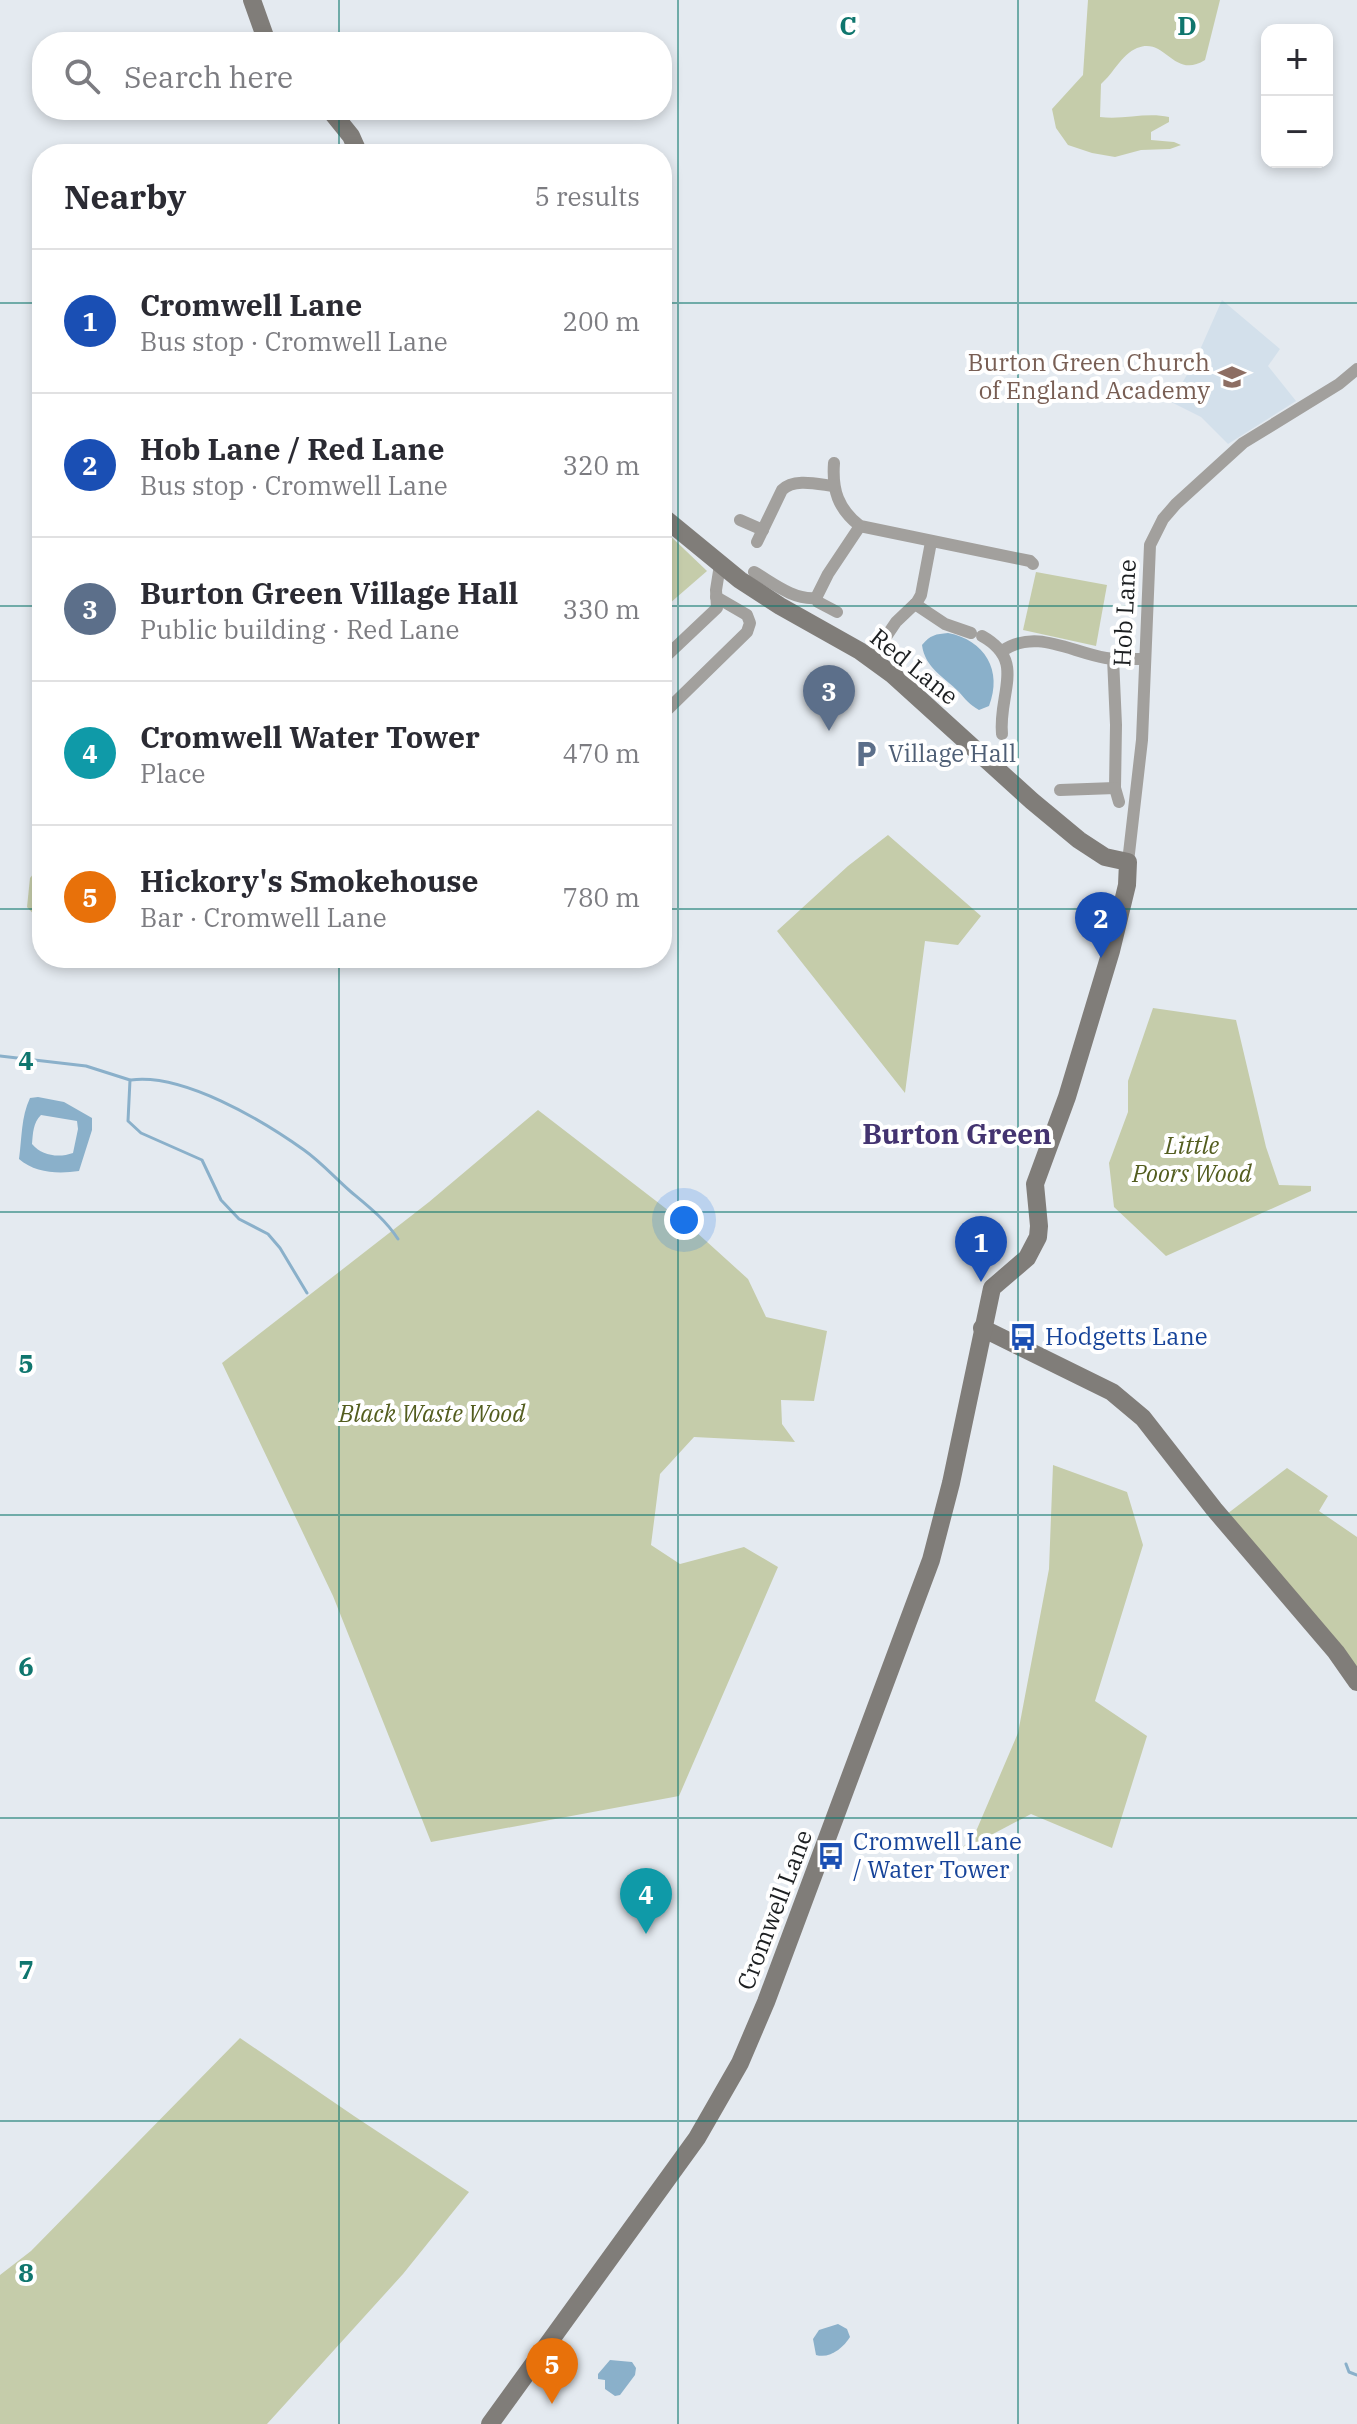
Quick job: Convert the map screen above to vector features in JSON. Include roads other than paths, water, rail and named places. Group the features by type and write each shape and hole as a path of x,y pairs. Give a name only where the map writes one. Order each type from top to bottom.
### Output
{"street":[{"path":"252,0 263,32"},
{"path":"338,120 355,144"},
{"name":"Hob Lane","path":"1128,862 1142,740 1150,545 1163,519 1243,443 1339,384 1357,369"},
{"path":"834,463 833,486 840,504 860,526 1033,564"},
{"path":"740,520 760,536 787,485 833,486"},
{"name":"Red Lane","path":"672,524 720,565 780,606 871,659 915,694 1061,826 1105,857 1128,862"},
{"path":"816,598 860,526"},
{"path":"871,659 896,622 921,595 931,542"},
{"path":"672,651 717,608 720,565"},
{"path":"754,572 792,594 816,598"},
{"path":"672,705 747,632 750,623 747,615 716,597"},
{"path":"816,598 837,612"},
{"path":"915,604 945,624 977,635 1002,651 1008,668 1002,734"},
{"path":"1002,651 1016,643 1039,640 1113,658 1144,659"},
{"path":"1113,658 1115,788 1119,802"},
{"path":"1060,790 1115,788"},
{"name":"Cromwell Lane","path":"490,2424 682,2160 740,2063 781,1962 931,1560 951,1483 992,1288 1027,1258 1038,1237 1034,1191 1040,1166 1067,1097 1111,951 1127,885 1128,862"},
{"path":"982,1328 1112,1392 1143,1418 1214,1509 1336,1652 1357,1682"}],"water":[{"path":"948,633 972,642 988,659 994,681 989,706 979,710 973,706 927,660 922,645 934,636"},
{"path":"30,1098 64,1102 92,1118 92,1130 79,1171 47,1171 19,1159 23,1120","holes":["41,1115 77,1121 73,1153 51,1155 32,1144 35,1125"]},
{"path":"838,2324 847,2329 850,2337 831,2354 816,2355 813,2339 819,2330"},
{"path":"610,2360 632,2362 636,2368 635,2375 620,2395 615,2396 605,2389 605,2380 598,2379 598,2374"}],"waterway":[{"path":"0,1056 86,1066 130,1080 128,1121 141,1133 202,1160 221,1200 239,1219 268,1234 307,1293"},
{"path":"131,1080 152,1080 198,1091 267,1125 316,1160 376,1213 398,1239"},
{"path":"1346,2364 1349,2372 1357,2375"}],"place":[{"name":"Burton Green Church of England Academy","path":"1232,377"},
{"name":"Burton Green Village Hall","path":"829,731"},
{"name":"Village Hall","path":"866,754"},
{"name":"Hob Lane / Red Lane","path":"1101,958"},
{"name":"Cromwell Lane","path":"981,1282"},
{"name":"Hodgetts Lane","path":"1023,1337"},
{"name":"Cromwell Lane / Water Tower","path":"831,1856"},
{"name":"Cromwell Water Tower","path":"646,1934"},
{"name":"Hickory's Smokehouse","path":"552,2404"}],"district":[{"name":"Burton Green","path":"957,1134"}],"park label":[{"name":"Little Poors Wood","path":"1192,1160"},
{"name":"Black Waste Wood","path":"432,1414"}]}
